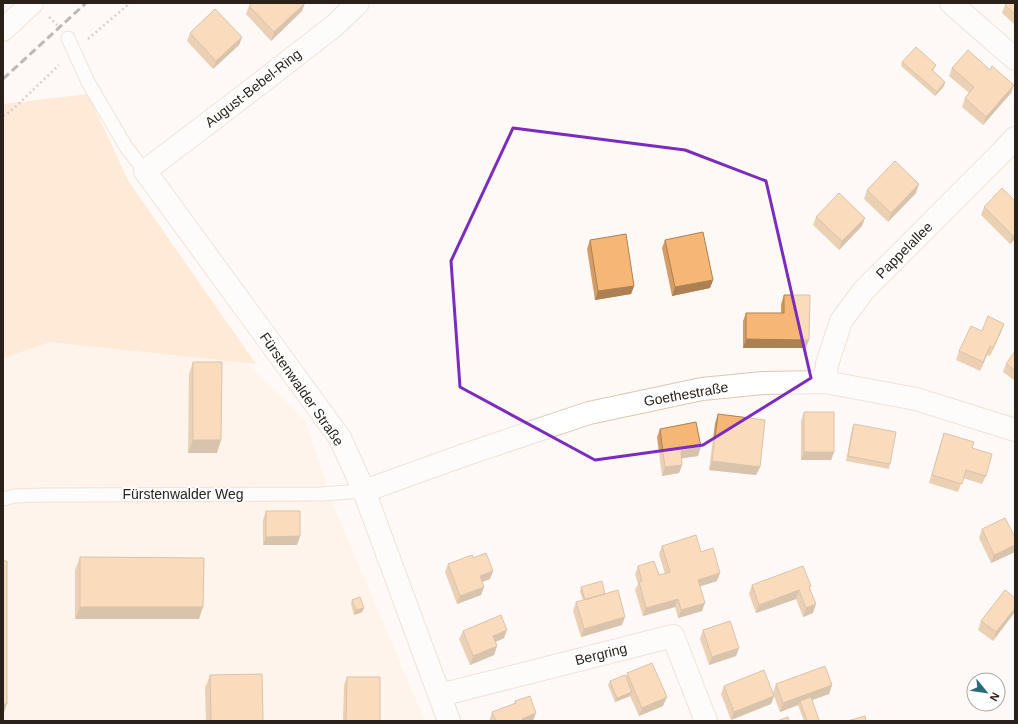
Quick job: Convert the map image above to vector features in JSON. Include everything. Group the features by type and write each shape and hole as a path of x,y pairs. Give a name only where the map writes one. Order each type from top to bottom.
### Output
{"street":[{"path":"3,30 32,3"},
{"name":"August-Bebel-Ring","path":"145,170 334,26 358,3"},
{"path":"951,3 1015,59"},
{"name":"Pappelallee","path":"825,382 827,364 841,320 864,290 1015,138"},
{"name":"Fürstenwalder Straße","path":"145,170 340,438 364,491 449,721"},
{"name":"Goethestraße","path":"364,491 589,413 702,389 763,382 825,382 916,399 1015,430"},
{"name":"Bergring","path":"440,695 672,636 706,721"}],"lane":[{"path":"68,38 88,82 126,146 145,170"},
{"name":"Fürstenwalder Weg","path":"3,499 15,496 46,495 321,494 364,491"}],"path":[{"path":"3,116 10,112 74,51 130,3"},
{"path":"49,16 68,38"}],"highlighted area":[{"path":"513,128 685,150 766,181 811,378 703,445 595,460 460,387 451,261"}],"shaded area":[{"path":"88,94 129,182 256,364 50,342 3,358 3,104"},
{"path":"49,342 246,363 305,420 335,509 425,721 3,721 3,358"}],"building":[{"path":"252,3 305,3 274,32 249,6"},
{"path":"1007,3 1015,3 1015,14 1005,5"},
{"path":"215,9 242,37 216,61 190,33"},
{"path":"916,47 936,65 932,70 945,82 937,92 902,62"},
{"path":"968,50 990,70 992,66 1014,85 986,117 965,98 974,87 952,68"},
{"path":"895,161 919,184 891,213 867,190"},
{"path":"1002,188 1015,201 1015,234 1013,236 984,207"},
{"path":"839,193 865,218 842,241 816,217"},
{"path":"703,232 713,280 675,287 665,240"},
{"path":"626,234 634,286 598,291 590,240"},
{"path":"784,295 810,295 809,340 746,339 746,313 784,313"},
{"path":"988,316 1004,324 993,348 990,346 983,362 959,351 971,326 982,331"},
{"path":"1015,351 1015,370 1006,364"},
{"path":"193,362 222,362 221,440 193,440"},
{"path":"804,412 834,412 834,452 804,452"},
{"path":"718,414 765,420 760,467 712,461"},
{"path":"696,422 701,447 681,451 682,465 665,467 660,429"},
{"path":"854,424 896,432 890,464 848,456"},
{"path":"944,433 974,442 972,448 992,454 986,476 966,470 962,484 932,475"},
{"path":"266,511 300,511 300,536 266,537"},
{"path":"1005,518 1015,537 1015,545 994,555 982,529"},
{"path":"696,535 701,552 713,548 720,573 698,580 705,603 681,610 678,599 646,608 639,582 642,581 638,566 654,561 659,575 670,572 662,546"},
{"path":"486,553 493,571 480,576 484,587 460,596 448,564 472,555 473,558"},
{"path":"80,557 204,558 203,607 80,607"},
{"path":"3,561 7,561 7,704 3,704"},
{"path":"803,566 816,604 806,608 799,590 759,605 752,585"},
{"path":"602,581 605,594 585,600 581,587"},
{"path":"618,590 625,617 584,629 576,602"},
{"path":"1005,590 1015,598 1015,608 996,632 981,621"},
{"path":"360,597 364,608 356,610 352,600"},
{"path":"501,615 507,630 493,636 497,646 473,656 463,631"},
{"path":"730,621 739,648 712,657 703,630"},
{"path":"652,663 667,697 642,708 627,673"},
{"path":"825,666 832,685 783,703 776,684"},
{"path":"764,670 774,696 734,712 724,686"},
{"path":"262,674 263,721 211,721 210,675"},
{"path":"625,675 632,692 617,698 610,681"},
{"path":"347,677 380,677 380,721 346,721"},
{"path":"530,696 536,713 522,719 523,721 496,721 492,712 516,703 515,701"},
{"path":"811,697 819,720 816,721 807,721 800,701"},
{"path":"865,716 866,721 847,721"},
{"path":"788,717 789,721 777,721"}],"railway":[{"path":"3,79 86,3"}]}
